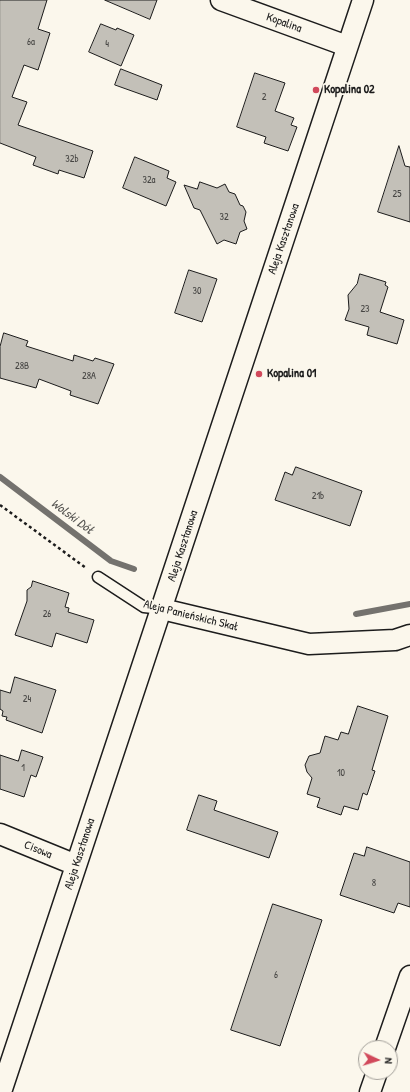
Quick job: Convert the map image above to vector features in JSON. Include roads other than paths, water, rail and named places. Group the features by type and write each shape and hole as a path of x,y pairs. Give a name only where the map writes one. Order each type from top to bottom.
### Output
{"street":[{"name":"Kopalina","path":"221,0 348,46"},
{"name":"Aleja Kasztanowa","path":"0,1092 162,609 363,0"},
{"name":"Aleja Panieńskich Skał","path":"162,609 308,644 395,640 410,635"},
{"name":"Cisowa","path":"0,834 76,865"},
{"path":"389,1040 410,976"},
{"path":"370,1092 374,1080"}],"lane":[{"name":"Aleja Panieńskich Skał","path":"98,577 144,607 162,609"}],"waterway":[{"name":"Wolski Dół","path":"0,477 111,561 134,569"},
{"path":"356,614 410,604"}],"place":[{"name":"Kopalina 02","path":"316,90"},
{"name":"Kopalina 01","path":"259,374"}]}
